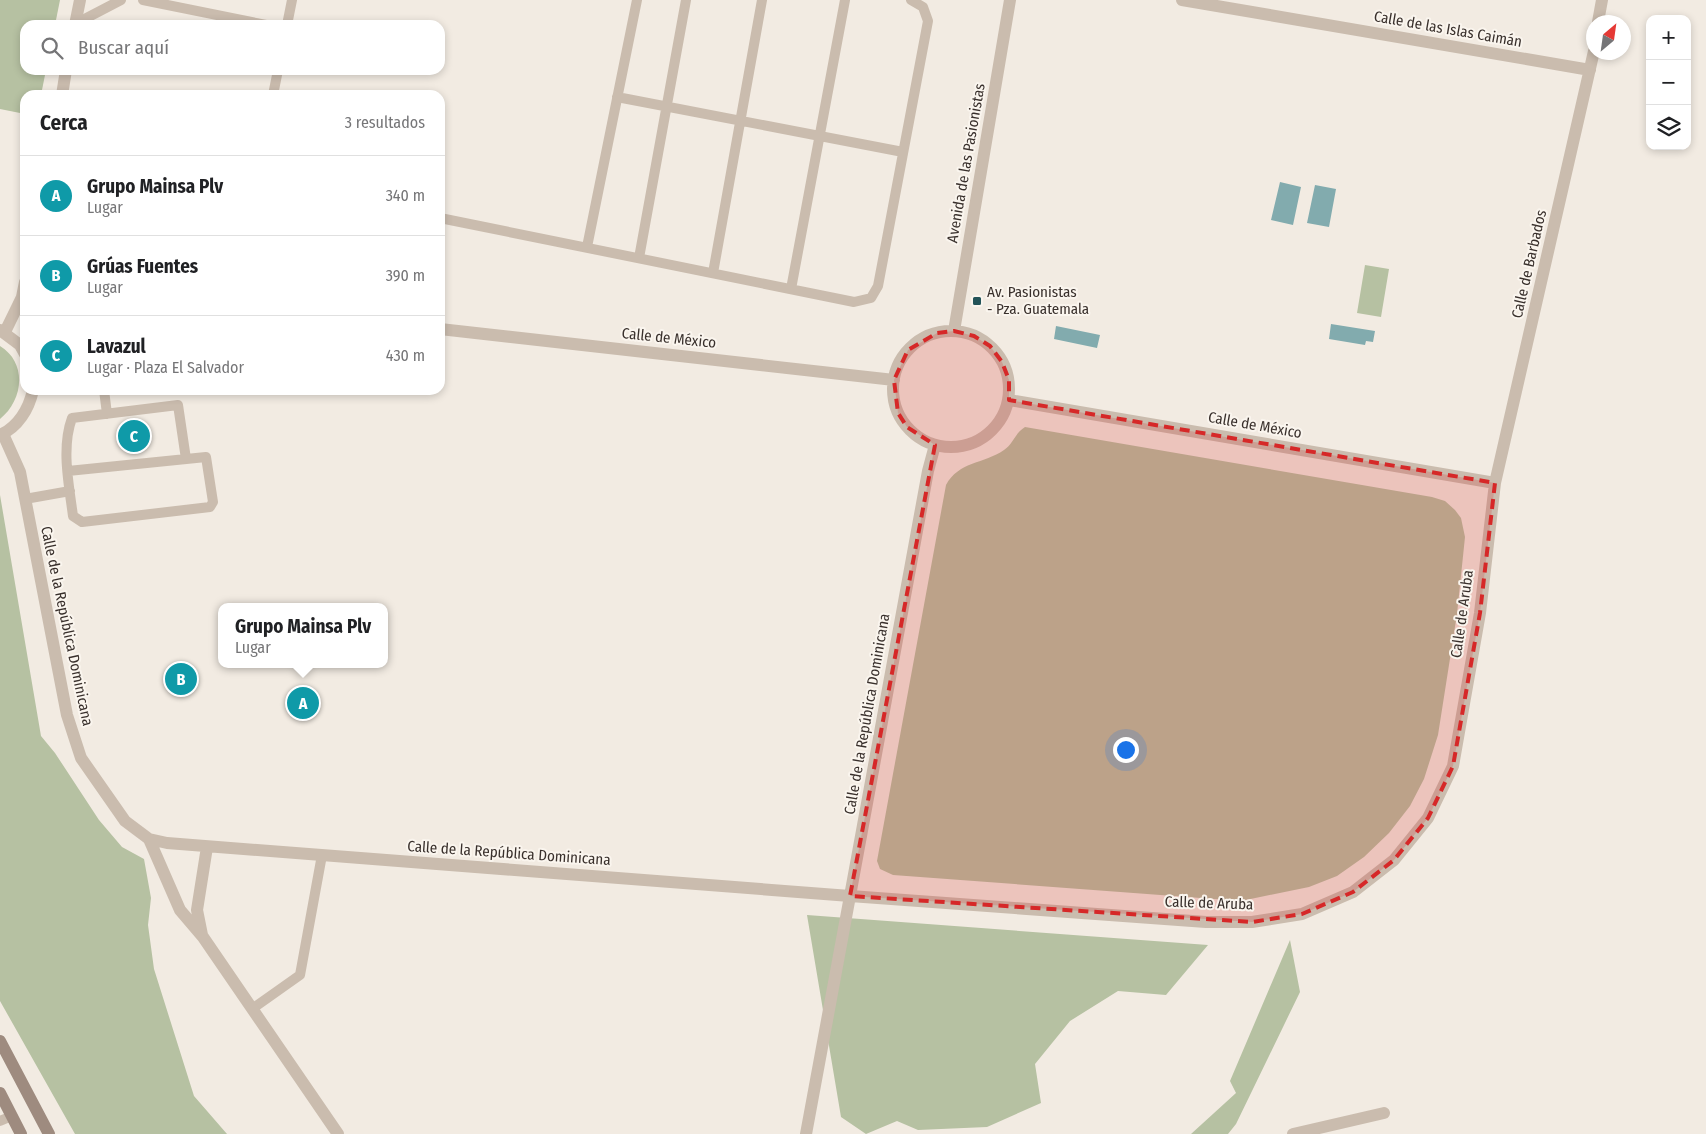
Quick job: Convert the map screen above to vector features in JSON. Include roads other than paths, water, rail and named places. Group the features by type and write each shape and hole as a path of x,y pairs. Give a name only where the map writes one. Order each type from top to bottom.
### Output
{"main road":[{"path":"0,1041 48,1134"},
{"path":"0,1093 21,1134"}],"street":[{"path":"76,20 80,0"},
{"name":"Avenida de las Pasionistas","path":"954,331 1010,0"},
{"name":"Calle de las Islas Caimán","path":"1182,0 1590,70"},
{"path":"1599,15 1602,0"},
{"name":"Calle de Barbados","path":"1495,483 1592,60"},
{"path":"63,90 65,75"},
{"path":"20,300 2,331 20,345"},
{"name":"Calle de México","path":"445,330 894,380"},
{"path":"954,331 974,336 990,346 1002,362 1009,380 1009,400 1002,418 990,433 973,444 954,448 935,445 920,438 907,427 898,413 893,397 894,380 899,364 908,350 922,339 938,333 954,331"},
{"path":"2,434 17,423 28,408 32,395"},
{"name":"Calle de México","path":"1009,400 1495,483"},
{"name":"Calle de la República Dominicana","path":"2,434 20,472 67,715 81,758 125,820 149,839 207,846 850,896 928,472 935,445"},
{"name":"Calle de Aruba","path":"850,896 1206,922 1252,922 1302,914 1353,892 1394,860 1428,818 1454,766 1480,613 1495,483"},
{"path":"149,839 180,910 202,937 338,1134"},
{"path":"202,937 197,910 207,846"},
{"path":"806,1134 850,896"},
{"path":"1293,1134 1384,1113"}],"lane":[{"path":"84,20 121,0"},
{"path":"143,0 241,20"},
{"path":"288,20 292,0"},
{"path":"587,247 637,0"},
{"path":"639,258 686,0"},
{"path":"713,273 762,0"},
{"path":"791,289 845,0"},
{"path":"445,219 854,302 870,298 878,286 928,21 923,7 911,0"},
{"path":"274,90 277,75"},
{"path":"617,97 903,152"},
{"path":"105,395 107,414"},
{"path":"68,471 206,457 212,502 210,507 82,522 73,516 68,471 66,434 72,418 178,405 186,459"},
{"path":"25,498 70,491"},
{"path":"252,1009 300,975 322,855"},
{"path":"0,1121 12,1116"}],"water":[{"path":"1280,182 1301,187 1293,225 1271,220"},
{"path":"1315,185 1336,189 1329,227 1307,223"},
{"path":"1331,324 1375,331 1373,342 1366,341 1365,345 1329,339"},
{"path":"1056,326 1100,335 1097,348 1054,339"}],"place":[{"name":"Av. Pasionistas - Pza. Guatemala","path":"977,301"},
{"name":"Lavazul","path":"134,436"},
{"name":"Grúas Fuentes","path":"181,679"},
{"name":"Grupo Mainsa Plv","path":"303,703"}]}
